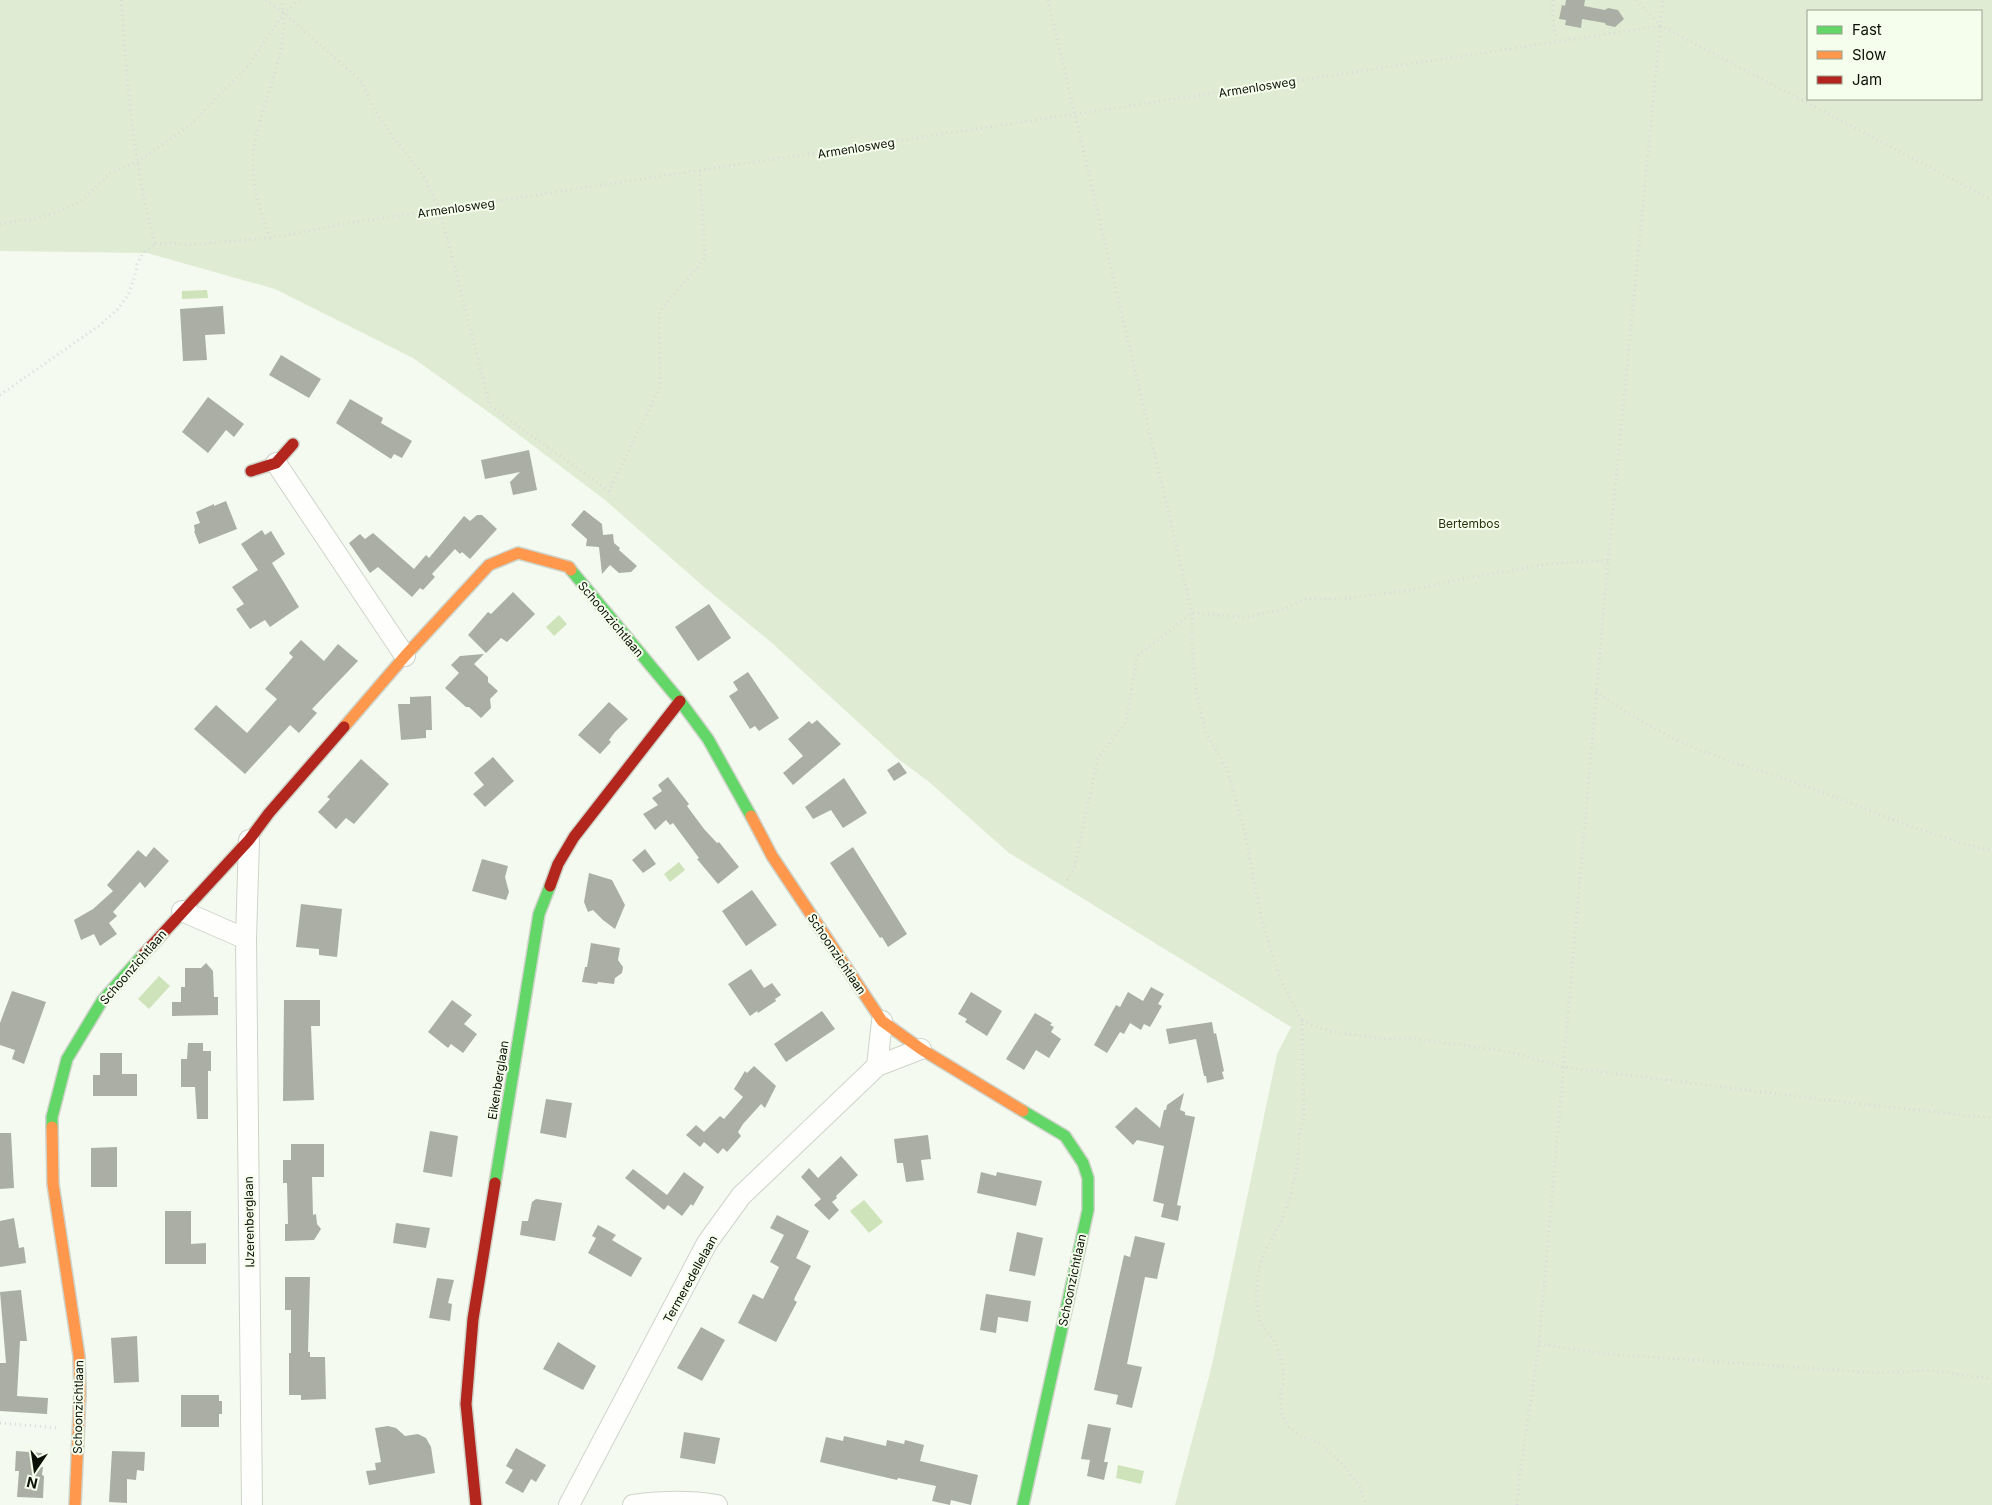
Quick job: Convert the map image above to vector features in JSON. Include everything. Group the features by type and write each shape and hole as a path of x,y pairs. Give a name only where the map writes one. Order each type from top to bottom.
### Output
{"street":[{"path":"251,471 276,463 293,444"},
{"path":"276,463 405,656"},
{"name":"Schoonzichtlaan","path":"75,1505 79,1430 79,1356 53,1184 52,1117 68,1059 102,1001 182,911 249,840 269,813 405,656 489,565 518,553 569,567 680,701 708,739 772,856 882,1021 921,1049 1065,1136 1083,1163 1088,1178 1088,1210 1023,1505"},
{"name":"Eikenberglaan","path":"476,1505 466,1404 473,1319 539,914 558,864 574,837 680,701"},
{"name":"IJzerenberglaan","path":"249,840 246,939 252,1505"},
{"path":"182,911 246,939"},
{"path":"878,1066 882,1021"},
{"name":"Termeredellelaan","path":"568,1505 707,1243 742,1196 878,1066 921,1049"},
{"path":"633,1505 669,1501 695,1501 717,1505"}],"path":[{"path":"0,395 100,325 118,309 128,295 137,264 143,253 155,244 144,204 138,162 121,0"},
{"path":"266,0 284,13 362,82 375,111 423,175 440,210 490,406 609,491 660,386 659,312 705,258 700,172"},
{"path":"270,238 259,208 253,180 254,150 262,112 278,65 284,13 281,0"},
{"path":"0,224 39,218 83,200 110,173 138,162 191,124 248,66 284,13 299,0"},
{"path":"1048,0 1192,612 1192,647 1196,690 1204,731 1228,771 1245,834 1262,922 1282,983 1302,1021 1304,1117 1298,1137 1298,1161 1288,1204 1262,1260 1258,1273 1256,1297 1260,1323 1275,1342 1282,1363 1284,1377 1281,1393 1281,1414 1289,1427 1295,1432 1300,1436 1321,1444 1344,1466 1359,1485 1367,1505"},
{"path":"1553,0 1553,23 1557,40"},
{"path":"1636,0 1660,26 1992,200"},
{"path":"1517,1505 1539,1344 1596,691 1663,0"},
{"name":"Armenlosweg","path":"155,244 171,243 184,245 270,238 349,223 700,172 1557,40 1660,26"},
{"path":"1067,880 1074,869 1098,758 1126,722 1137,656 1192,612 1246,617 1281,610 1305,599 1343,598 1406,591 1472,577 1556,563 1608,561"},
{"path":"1596,691 1636,719 1714,756 1812,788 1886,818 1967,845 1992,851"},
{"path":"1302,1021 1329,1031 1383,1039 1408,1038 1506,1051 1563,1067 1852,1103 1992,1118"},
{"path":"1539,1344 1607,1354 1879,1373 1926,1370 1992,1379"},
{"path":"0,1423 79,1430"}],"green space":[{"name":"Bertembos","path":"0,0 1992,0 1992,1505 1175,1505 1212,1365 1277,1054 1291,1027 1009,853 928,781 898,759 772,643 704,587 605,500 494,416 413,358 275,289 147,253 0,251"}],"shaded area":[{"path":"207,290 208,298 182,299 182,291"},
{"path":"559,615 567,624 554,636 546,627"},
{"path":"679,862 685,870 670,882 664,874"},
{"path":"159,976 170,986 149,1009 138,999"},
{"path":"864,1200 883,1222 869,1233 850,1211"},
{"path":"1118,1465 1144,1471 1141,1484 1116,1478"}],"building":[{"path":"1566,0 1585,0 1584,6 1605,10 1608,8 1618,10 1624,19 1615,27 1605,23 1582,19 1581,28 1565,25 1566,20 1559,19 1562,5 1565,6"},
{"path":"223,306 225,334 205,335 207,360 183,361 180,309"},
{"path":"281,355 321,379 309,398 269,375"},
{"path":"208,397 244,424 234,437 226,430 208,453 182,432"},
{"path":"350,399 383,418 381,423 412,441 402,458 394,454 391,459 336,423"},
{"path":"529,450 537,490 513,495 510,482 520,472 485,479 481,460"},
{"path":"226,501 237,529 199,544 194,531 194,525 200,523 196,512"},
{"path":"584,510 602,524 603,535 613,534 614,543 620,548 619,550 637,566 631,572 619,573 610,565 602,574 599,547 586,546 587,539 571,525"},
{"path":"477,515 482,515 497,529 470,559 455,549 432,574 435,577 423,590 420,588 412,597 378,567 370,573 349,543 360,534 365,539 373,533 414,569 426,555 429,558 464,516 470,521"},
{"path":"262,530 265,535 271,531 285,554 272,563 299,607 270,627 265,620 250,629 236,609 244,604 232,587 258,570 241,544"},
{"path":"513,592 535,614 507,642 501,638 486,653 468,635 488,612 491,614"},
{"path":"709,604 731,638 698,661 675,627"},
{"path":"301,640 324,661 338,644 358,661 312,709 317,713 299,733 290,725 245,774 194,729 216,705 247,733 277,699 265,689 293,657 289,653"},
{"path":"484,654 474,664 488,677 488,682 498,691 490,699 491,708 481,718 445,688 459,673 451,665 460,656"},
{"path":"748,672 779,718 759,731 755,726 750,729 729,696 738,690 733,682"},
{"path":"431,696 432,730 426,730 426,738 401,740 398,704 410,704 410,697"},
{"path":"609,702 628,719 615,732 609,740 611,742 600,754 578,735"},
{"path":"817,720 841,744 793,785 783,773 803,756 788,739 809,721 812,724"},
{"path":"493,757 514,781 485,807 473,794 484,785 474,773"},
{"path":"361,759 389,784 354,824 346,818 336,829 318,812 330,799 327,797"},
{"path":"899,762 907,773 894,781 887,770"},
{"path":"668,777 689,804 687,806 704,829 717,843 719,842 739,867 718,884 697,859 699,858 673,823 670,825 666,820 655,830 643,814 658,805 652,798 662,791 658,785"},
{"path":"844,778 867,813 843,828 831,810 813,819 805,807"},
{"path":"154,847 169,861 145,888 140,882 113,912 117,916 109,923 117,934 100,946 94,934 81,940 74,920 93,909 113,891 107,885 138,850 146,857"},
{"path":"853,847 907,934 888,947 830,863"},
{"path":"645,849 656,864 643,873 632,860"},
{"path":"482,859 508,866 505,877 509,892 506,900 472,891"},
{"path":"589,873 612,880 625,905 615,929 593,910 588,912 584,902"},
{"path":"752,890 777,925 746,946 722,911"},
{"path":"301,904 342,909 337,957 319,955 319,949 296,947"},
{"path":"591,943 620,948 618,960 623,967 622,973 615,978 614,984 582,982"},
{"path":"206,963 213,971 214,997 218,997 218,1015 172,1016 172,1002 181,1002 181,987 185,987 185,968 201,968"},
{"path":"751,969 764,988 772,983 781,995 775,999 776,1001 750,1016 728,984"},
{"path":"1151,987 1164,994 1158,1004 1162,1006 1150,1027 1144,1024 1141,1030 1130,1023 1124,1034 1120,1032 1107,1053 1094,1045 1116,1005 1120,1007 1128,992 1143,1001"},
{"path":"12,991 46,1002 24,1064 12,1059 15,1050 0,1045 0,1023"},
{"path":"971,992 1002,1011 987,1036 965,1022 967,1019 958,1014"},
{"path":"284,1000 320,1000 320,1026 311,1026 314,1100 283,1101"},
{"path":"452,1000 472,1015 464,1024 477,1034 463,1053 451,1044 448,1048 428,1032"},
{"path":"822,1011 835,1029 786,1062 774,1044"},
{"path":"1035,1013 1052,1023 1050,1025 1054,1027 1051,1032 1061,1039 1049,1058 1036,1050 1024,1070 1006,1059"},
{"path":"1212,1022 1224,1071 1222,1072 1224,1079 1207,1083 1196,1039 1169,1044 1166,1029"},
{"path":"188,1043 203,1043 203,1051 211,1051 211,1071 208,1071 208,1119 197,1119 195,1087 181,1087 181,1059 187,1059"},
{"path":"100,1053 122,1053 122,1074 137,1074 137,1096 93,1096 93,1075 100,1075"},
{"path":"754,1066 776,1086 765,1108 761,1104 743,1124 738,1132 741,1136 727,1152 723,1148 718,1154 704,1142 700,1147 686,1135 696,1125 704,1132 720,1116 724,1119 743,1097 734,1089 745,1071 747,1073"},
{"path":"1184,1093 1180,1110 1185,1112 1185,1115 1195,1117 1177,1205 1181,1206 1178,1221 1161,1217 1164,1204 1153,1201 1164,1146 1137,1140 1133,1145 1115,1127 1136,1107 1160,1128 1167,1105"},
{"path":"546,1099 572,1103 566,1138 540,1133"},
{"path":"430,1131 458,1136 452,1177 423,1172"},
{"path":"0,1133 11,1133 14,1188 0,1189"},
{"path":"928,1135 931,1159 921,1160 924,1180 906,1182 903,1163 897,1163 894,1139"},
{"path":"291,1144 324,1144 324,1177 312,1177 313,1215 316,1214 317,1224 321,1229 314,1240 285,1241 285,1224 288,1224 287,1183 283,1183 283,1160 291,1160"},
{"path":"117,1147 117,1187 91,1187 91,1148"},
{"path":"841,1156 858,1175 832,1202 839,1210 829,1220 814,1205 821,1199 801,1177 809,1168 818,1178"},
{"path":"633,1169 667,1195 684,1172 704,1187 693,1206 691,1204 682,1216 668,1205 664,1210 625,1178"},
{"path":"981,1172 996,1176 997,1172 1042,1181 1036,1206 977,1193"},
{"path":"536,1199 562,1203 555,1241 520,1235 522,1221 528,1221 532,1202"},
{"path":"165,1211 191,1211 191,1244 206,1243 206,1264 165,1264"},
{"path":"777,1215 809,1231 796,1258 811,1266 795,1297 794,1300 797,1302 776,1342 738,1323 753,1294 763,1299 779,1267 770,1262 784,1235 770,1228"},
{"path":"14,1218 19,1248 24,1247 26,1263 0,1267 0,1221"},
{"path":"396,1223 430,1228 426,1248 393,1243"},
{"path":"598,1225 616,1235 612,1240 642,1258 631,1277 588,1253 596,1238 592,1236"},
{"path":"1017,1232 1043,1238 1035,1276 1009,1271"},
{"path":"1135,1236 1165,1243 1157,1279 1145,1277 1127,1364 1142,1367 1132,1408 1116,1404 1118,1395 1094,1390 1124,1255 1130,1257"},
{"path":"285,1277 310,1277 308,1352 310,1352 310,1357 325,1357 326,1399 301,1400 301,1395 289,1395 291,1310 285,1310"},
{"path":"437,1278 454,1280 448,1303 452,1304 450,1321 429,1318"},
{"path":"21,1290 27,1341 20,1341 17,1396 48,1398 47,1414 0,1411 0,1363 6,1363 0,1292"},
{"path":"986,1294 1031,1301 1028,1322 998,1317 996,1333 980,1330"},
{"path":"701,1327 725,1340 702,1381 677,1368"},
{"path":"137,1336 139,1382 114,1383 111,1338"},
{"path":"558,1342 596,1366 583,1390 543,1369"},
{"path":"181,1395 219,1395 219,1401 222,1401 222,1414 219,1414 219,1427 181,1427"},
{"path":"1088,1424 1111,1428 1104,1462 1108,1462 1104,1480 1087,1476 1090,1460 1081,1459"},
{"path":"388,1426 396,1428 405,1436 418,1434 426,1438 431,1447 435,1473 369,1485 366,1471 376,1470 375,1463 381,1462 375,1428"},
{"path":"684,1432 720,1438 715,1464 680,1458"},
{"path":"844,1436 886,1446 887,1440 904,1444 905,1440 924,1445 920,1461 978,1475 971,1505 951,1500 950,1505 932,1501 936,1486 898,1478 897,1480 820,1462 826,1437 843,1441"},
{"path":"516,1448 546,1465 536,1482 531,1479 523,1493 505,1483 513,1470 506,1466"},
{"path":"16,1451 42,1453 43,1498 17,1497 19,1471 15,1471"},
{"path":"112,1451 145,1452 144,1471 137,1470 136,1480 127,1479 127,1503 109,1502"}],"traffic: fast":[{"path":"571,570 680,701 708,739 751,816"},
{"path":"495,1183 539,914 550,886"},
{"path":"52,1127 52,1117 67,1059 102,1001 142,956"},
{"path":"1023,1111 1065,1136 1083,1163 1088,1178 1088,1210 1023,1505"}],"traffic: slow":[{"path":"344,727 405,656 489,565 518,553 569,567 571,570"},
{"path":"751,816 772,856 882,1021 921,1049 1023,1111"},
{"path":"52,1127 53,1184 79,1356 80,1393 75,1505"}],"traffic: jam":[{"path":"251,471 276,463 293,444"},
{"path":"550,886 558,864 574,837 680,701"},
{"path":"142,956 249,840 269,813 344,727"},
{"path":"476,1505 466,1404 473,1319 495,1183"}]}
